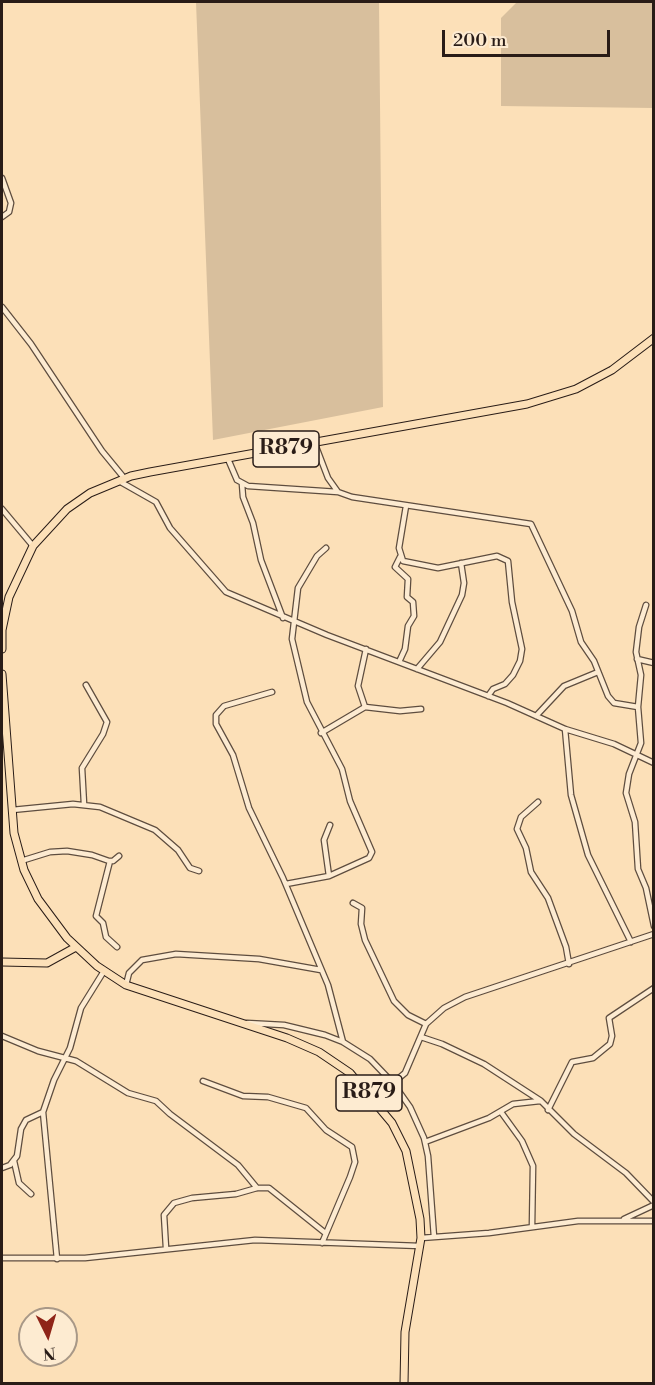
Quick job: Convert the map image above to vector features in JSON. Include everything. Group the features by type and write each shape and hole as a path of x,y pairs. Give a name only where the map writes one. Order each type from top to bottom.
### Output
{"main road":[{"name":"R879","path":"2,649 2,630 9,597 33,546 67,509 90,493 122,480 527,405 576,389 612,370 654,338"},
{"name":"R879","path":"2,674 5,772 14,833 21,861 42,905 76,947 97,966 126,985 242,1023 320,1052 350,1073 382,1107 406,1151 415,1184 421,1238 405,1332 404,1383"},
{"path":"2,962 47,963 76,947"}],"street":[{"path":"2,178 11,203 9,212 2,218"},
{"path":"2,307 31,344 122,480 156,502 170,528 226,592 284,618 488,696 565,729 614,744 635,756 654,763"},
{"path":"315,444 328,478 338,492"},
{"path":"228,459 234,476 242,484 261,560 284,618"},
{"path":"242,484 338,492 368,501 531,524 572,612 581,642 594,661 611,700 638,707"},
{"path":"399,662 405,649 408,626 414,616 413,602 407,597 408,579 395,567 400,557 406,506"},
{"path":"2,509 33,546"},
{"path":"286,884 329,876 369,858 372,852 350,801 342,769 321,733 303,690 292,639 293,621 301,582 316,556 326,548"},
{"path":"400,557 408,563 438,568 497,556 504,557 509,568 515,623 521,640 520,661 506,684 493,689 488,696"},
{"path":"417,669 440,642 462,595 464,583 461,563"},
{"path":"646,605 636,641 641,675 638,707 640,743 626,793 635,822 638,869 646,888 654,926"},
{"path":"365,707 358,686 366,650"},
{"path":"637,659 654,663"},
{"path":"536,716 564,686 598,672"},
{"path":"84,804 82,768 103,734 107,722 86,685"},
{"path":"272,692 224,706 216,718 236,761 249,808 286,884 334,1000 343,1042"},
{"path":"321,733 365,707 400,711 421,710"},
{"path":"565,729 571,795 588,855 631,942"},
{"path":"538,802 521,817 517,829 524,842 531,872 548,898 566,947 569,964"},
{"path":"12,810 84,804 100,807 155,830 176,848 192,869 199,871"},
{"path":"329,876 324,840 330,825"},
{"path":"21,861 50,852 67,851 110,861"},
{"path":"117,947 106,937 103,923 96,916 110,861 119,856"},
{"path":"353,903 362,908 361,924 365,940 394,1001 408,1015 426,1024"},
{"path":"393,1083 405,1073 426,1024 437,1012 465,997 654,934"},
{"path":"126,985 129,973 142,960 176,954 259,960 321,970"},
{"path":"57,1259 43,1112 54,1080 66,1058 81,1008 104,971"},
{"path":"548,1110 572,1062 593,1058 610,1044 612,1036 609,1018 654,988"},
{"path":"242,1023 307,1029 343,1042 370,1059 393,1083 410,1107 425,1142 434,1237"},
{"path":"2,1035 38,1051 87,1066 128,1093 156,1101 238,1165 257,1188"},
{"path":"421,1037 442,1044 484,1064 541,1101 579,1138 626,1173 654,1204 624,1219"},
{"path":"203,1081 243,1096 268,1097 306,1108 326,1130 352,1147 355,1162 324,1232 322,1243"},
{"path":"425,1142 501,1112 513,1104 541,1101"},
{"path":"31,1194 18,1183 14,1161 24,1123 43,1112"},
{"path":"501,1112 522,1141 533,1166 532,1227"},
{"path":"2,1168 14,1161"},
{"path":"166,1248 164,1215 174,1203 192,1198 236,1194 257,1188 269,1188 324,1232"},
{"path":"421,1238 578,1221 624,1219 654,1221"},
{"path":"2,1258 57,1259 255,1240 420,1246"}],"shaded area":[{"path":"196,2 379,2 383,407 213,440"},
{"path":"517,2 653,2 653,108 501,106 501,18"}]}
